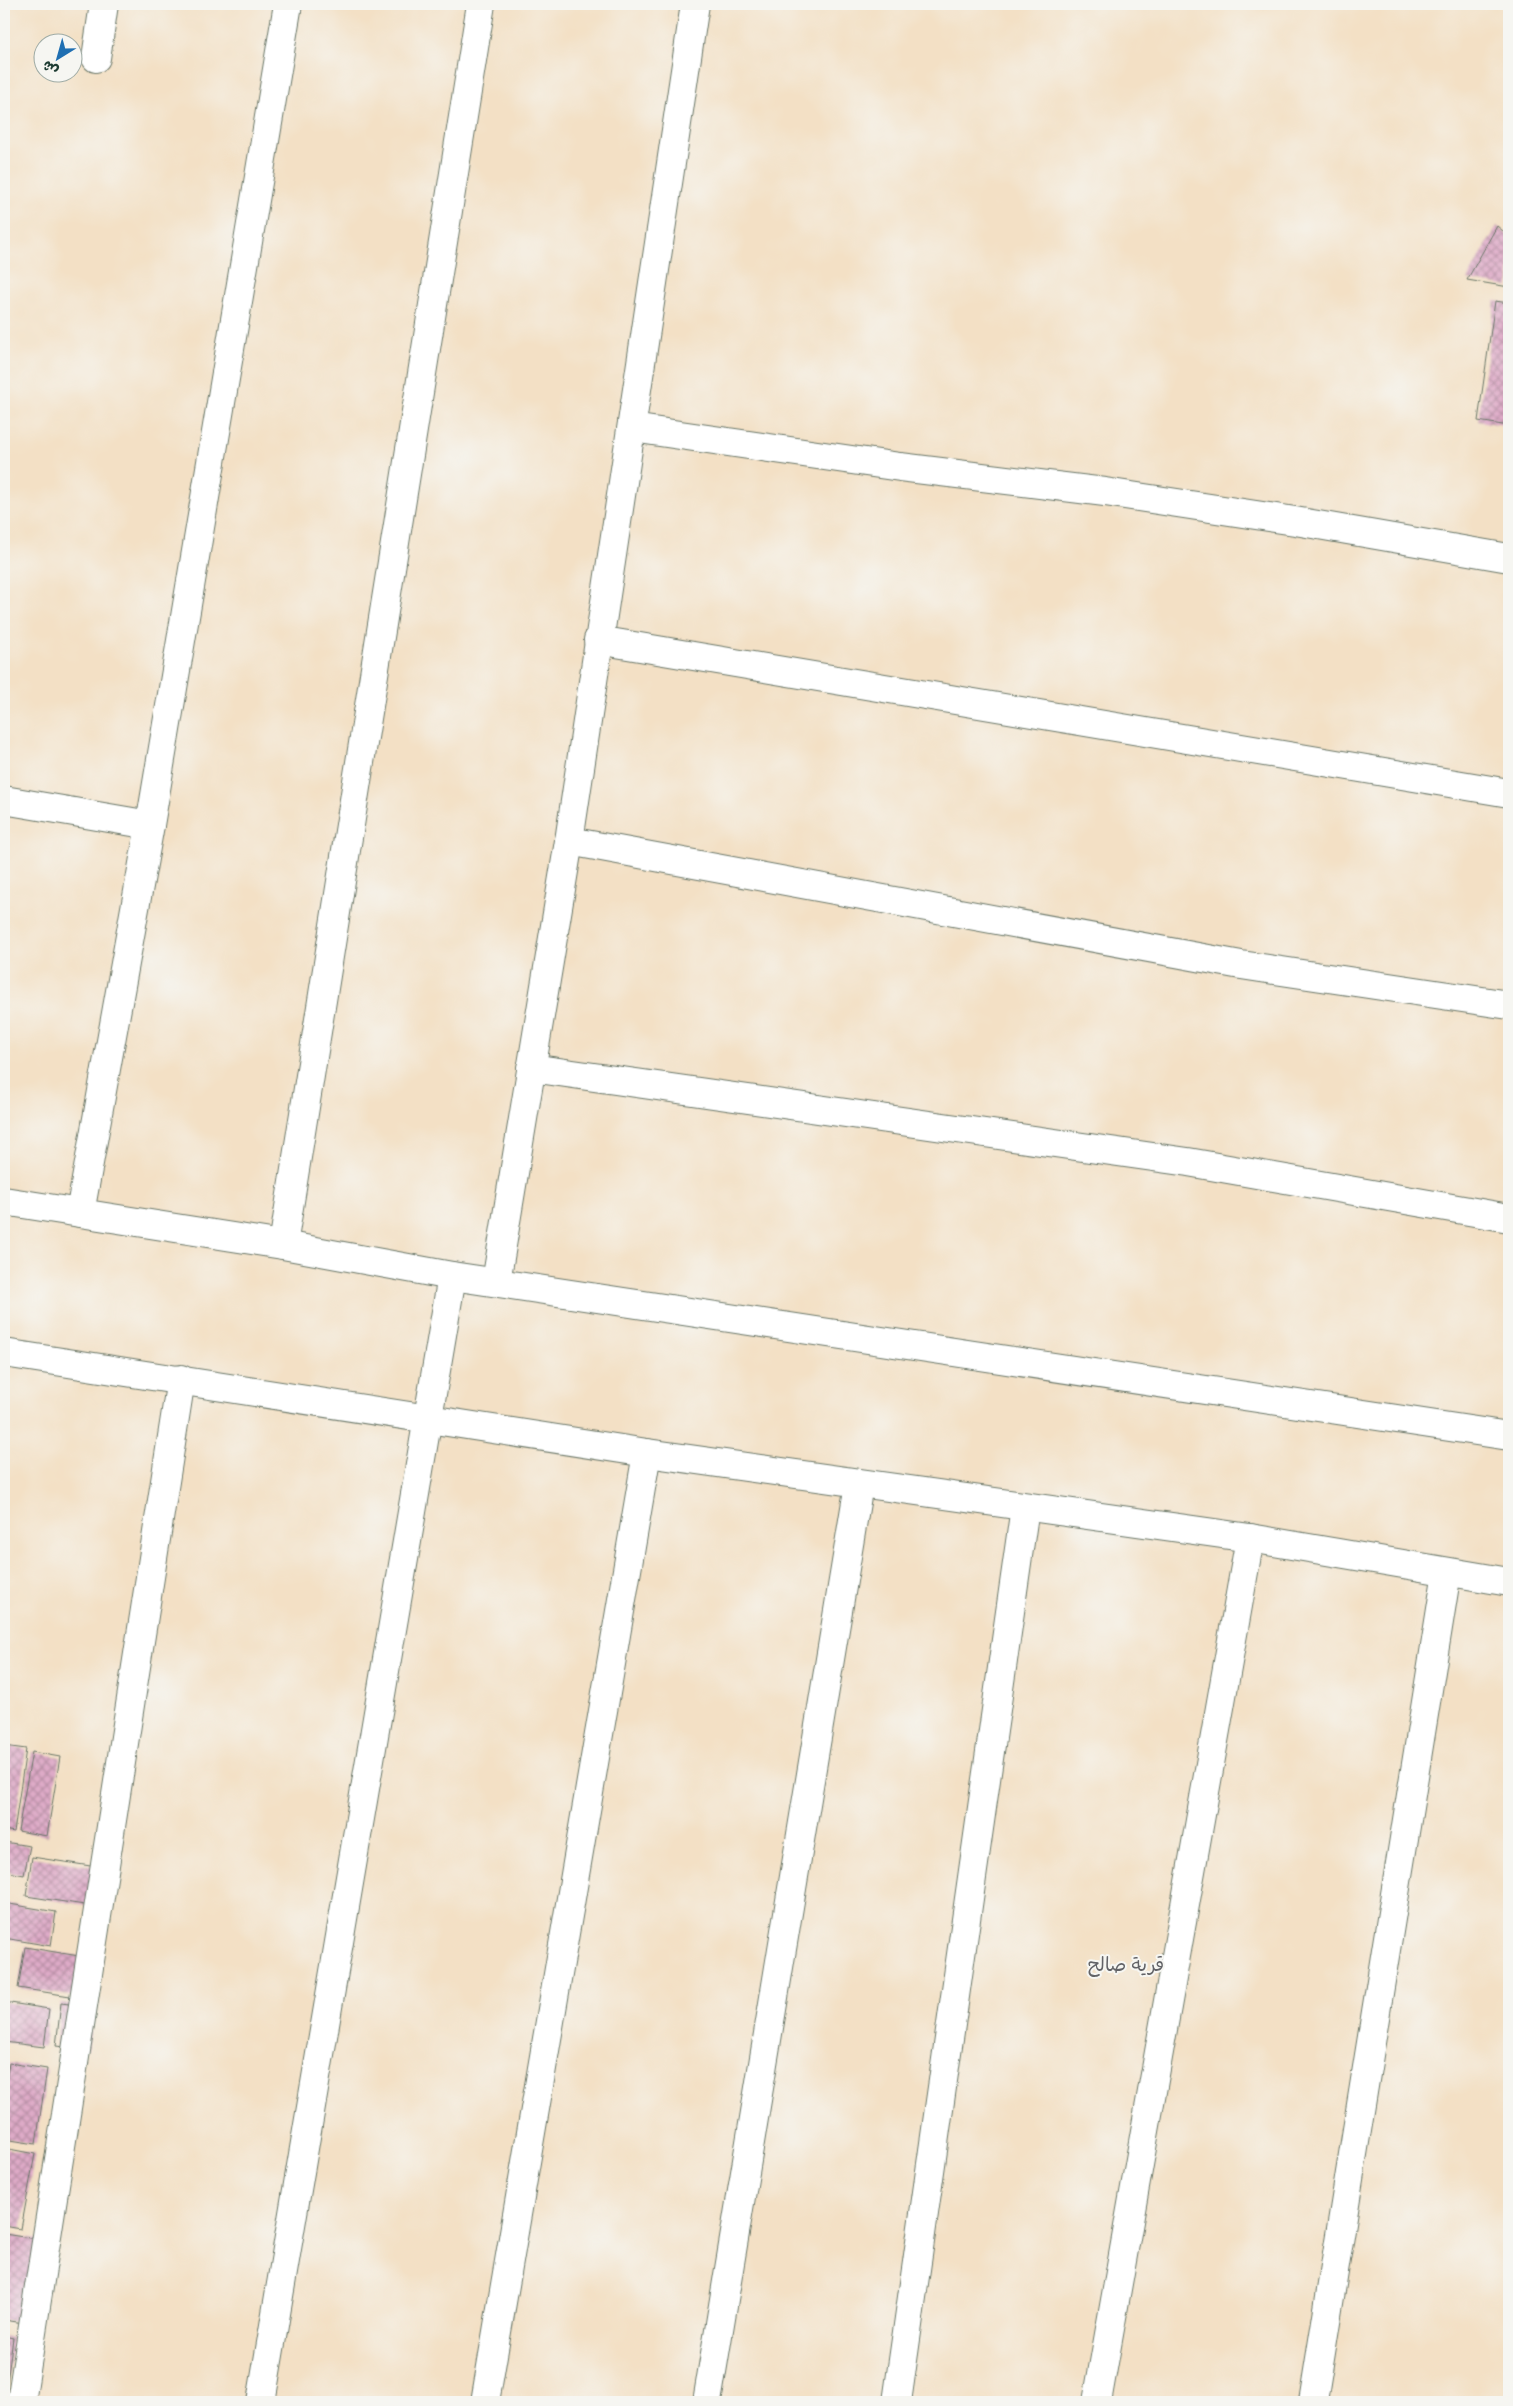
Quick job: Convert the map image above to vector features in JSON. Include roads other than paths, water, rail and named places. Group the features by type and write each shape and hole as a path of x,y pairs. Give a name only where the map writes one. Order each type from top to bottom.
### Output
{"street":[{"path":"96,58 104,4"},
{"path":"80,1213 150,825 288,4"},
{"path":"283,1245 481,4"},
{"path":"496,1282 569,841 696,4"},
{"path":"632,428 900,467 1115,494 1295,521 1509,558"},
{"path":"598,640 1509,794"},
{"path":"4,800 150,825"},
{"path":"569,841 1241,965 1509,1005"},
{"path":"530,1068 1188,1162 1509,1218"},
{"path":"4,1200 283,1245 452,1276 1509,1436"},
{"path":"261,2402 426,1419 452,1276"},
{"path":"4,1353 181,1379 647,1453 1250,1538 1509,1582"},
{"path":"21,2402 181,1379"},
{"path":"484,2402 647,1453"},
{"path":"707,2402 859,1484"},
{"path":"897,2402 1025,1507"},
{"path":"1097,2402 1250,1538"},
{"path":"1313,2402 1447,1572"}],"district":[{"name":"قرية صالح","path":"1126,1965"}]}
